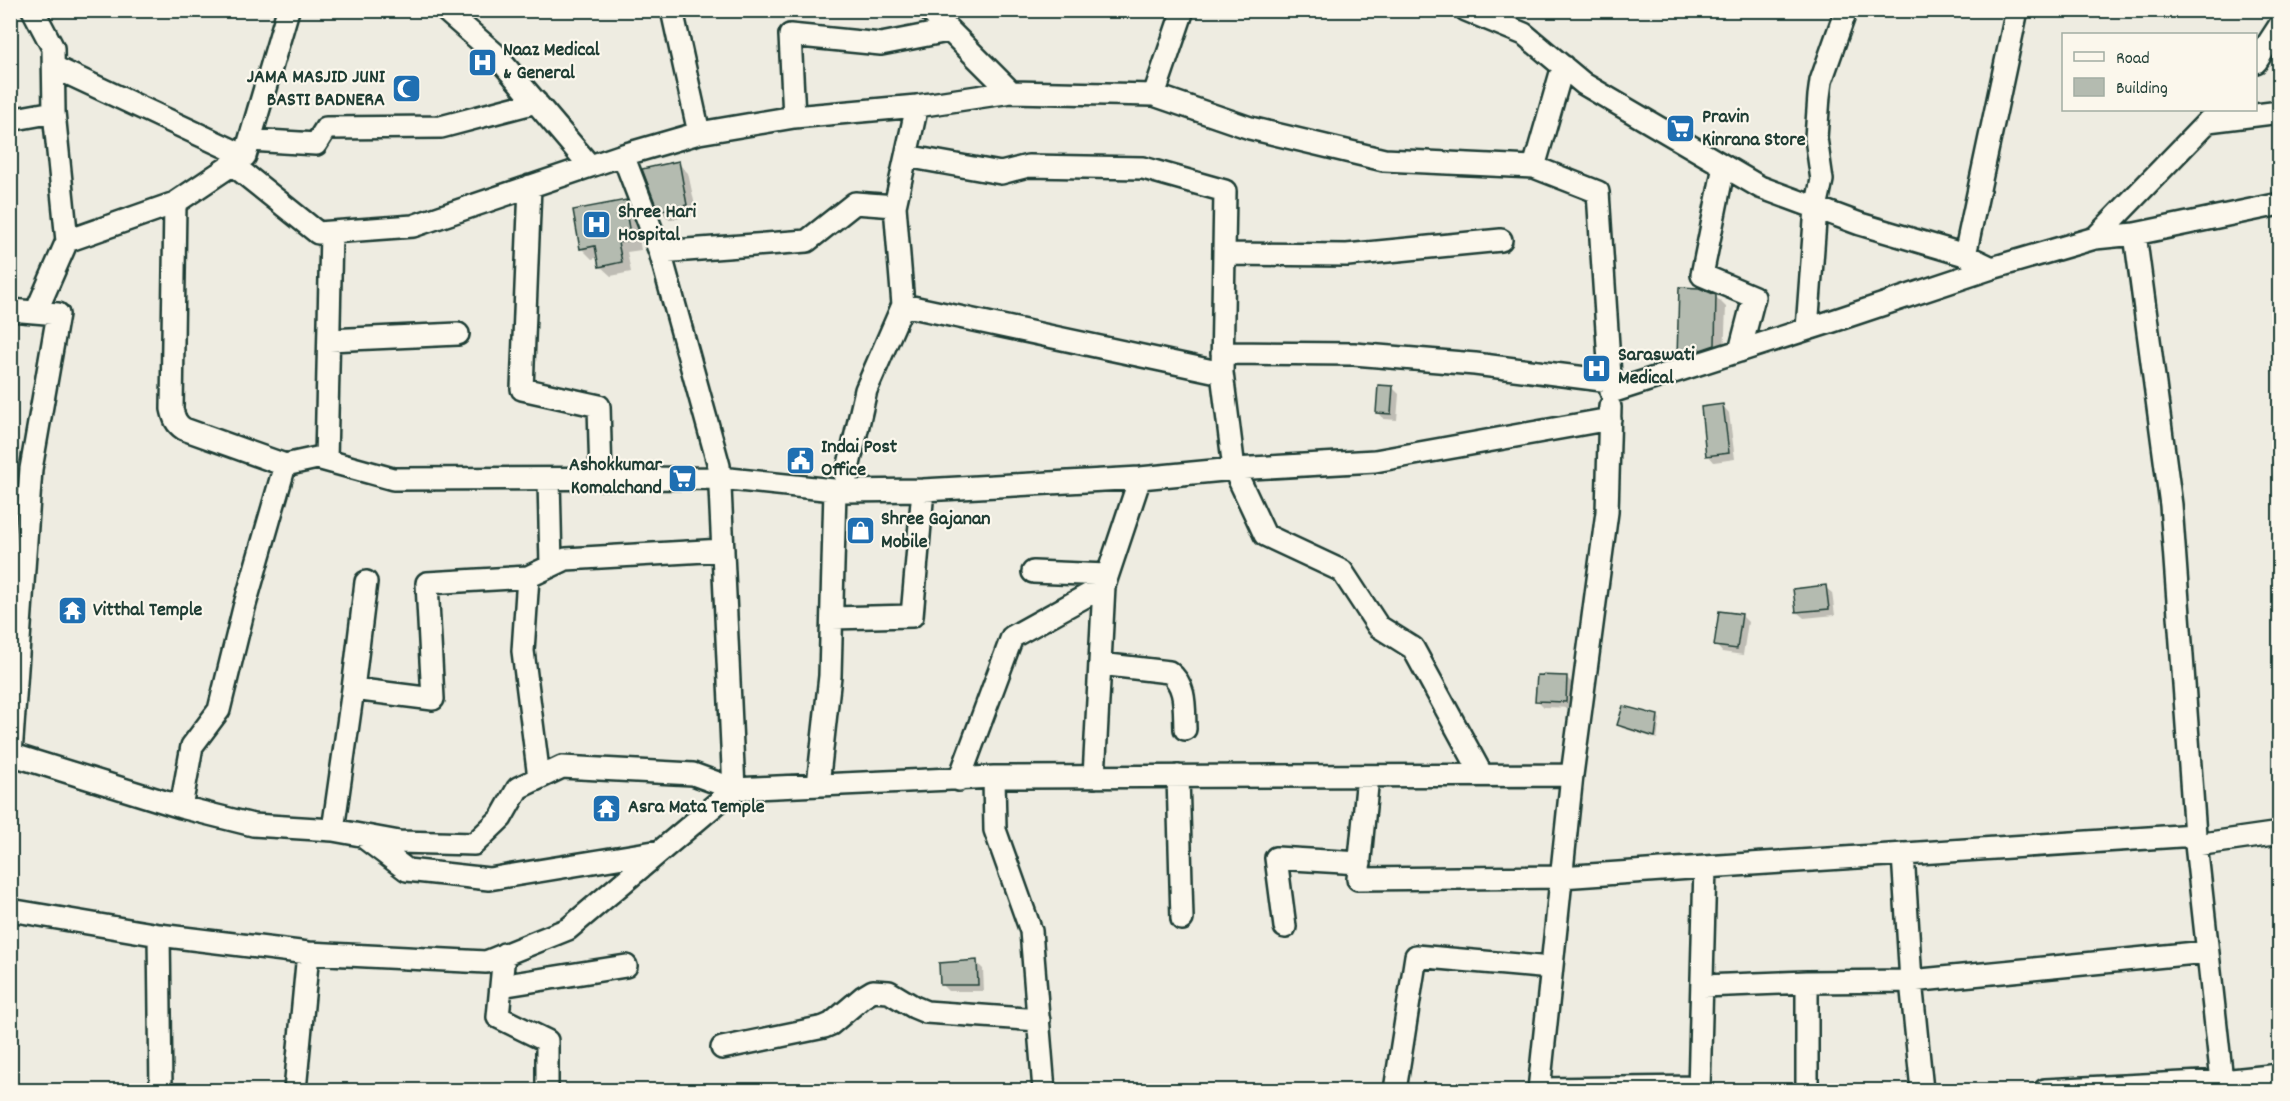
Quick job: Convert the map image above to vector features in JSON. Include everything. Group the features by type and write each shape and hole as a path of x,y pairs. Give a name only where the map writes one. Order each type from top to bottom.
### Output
{"street":[{"path":"33,10 53,48 54,112 67,241 36,312"},
{"path":"242,153 288,10"},
{"path":"445,10 494,53 590,166"},
{"path":"672,10 699,133"},
{"path":"929,10 1011,93"},
{"path":"1154,95 1184,10"},
{"path":"1466,10 1524,34 1584,84 1760,187 1860,224 1965,255 1992,268"},
{"path":"1807,329 1816,208 1822,180 1816,138 1821,81 1846,10"},
{"path":"1965,255 2018,10"},
{"path":"2265,56 2280,25"},
{"path":"794,117 790,35 881,44 948,31"},
{"path":"1533,167 1563,66"},
{"path":"54,67 242,153 318,233 413,226 623,155 699,133 794,117 917,106 1011,93 1154,95 1250,128 1384,160 1533,167 1598,192 1610,386 1607,512 1572,775 1539,1090 1699,1089 1705,867"},
{"path":"67,241 175,203 242,153 316,144 326,128 441,127 536,102"},
{"path":"818,785 830,676 839,490 866,390 903,305 895,206 917,106"},
{"path":"10,120 54,112"},
{"path":"2095,238 2213,115 2280,112"},
{"path":"623,155 660,252 719,466 734,789"},
{"path":"906,156 1001,173 1028,166 1143,168 1225,191 1222,363 1234,469 1265,535 1342,571 1378,626 1413,648 1482,775"},
{"path":"1724,166 1702,275 1754,297 1740,351"},
{"path":"530,186 522,389 599,406 601,478"},
{"path":"175,203 172,409 174,418 184,429 285,465 317,458 393,479 720,478 839,490 923,490 1140,478 1234,469 1375,461 1610,419"},
{"path":"660,252 807,241 855,203 895,206"},
{"path":"903,305 1222,363 1354,354 1475,364 1610,386 1740,351 1992,268 2095,238 2135,234 2280,204"},
{"path":"326,460 331,232"},
{"path":"2135,234 2171,505 2195,840 2222,1086"},
{"path":"1224,254 1347,255 1501,240"},
{"path":"10,310 58,314 31,469 11,754 181,807 253,825 333,830 399,842 474,844 501,818 518,788 562,767 693,774 734,789 994,777 1572,775"},
{"path":"329,340 458,334"},
{"path":"181,807 192,746 219,710 244,608 285,465"},
{"path":"549,478 551,566"},
{"path":"1094,777 1106,581 1140,478"},
{"path":"832,618 912,616 923,490"},
{"path":"353,689 433,699 427,583 528,577 566,559 723,550"},
{"path":"1033,572 1106,581"},
{"path":"528,577 523,651 539,778"},
{"path":"959,780 1012,637 1106,581"},
{"path":"333,830 366,582"},
{"path":"1100,664 1169,672 1178,678 1182,688 1185,729"},
{"path":"1178,776 1182,919"},
{"path":"1368,776 1358,879 1561,877 1903,854 2280,834"},
{"path":"994,777 995,830 1031,931 1044,1090"},
{"path":"10,910 159,935 308,953 486,962 568,929 734,789"},
{"path":"360,835 407,870 489,879 663,850"},
{"path":"1903,854 1911,981 1922,1090"},
{"path":"1285,927 1276,858 1360,863"},
{"path":"159,935 161,1090"},
{"path":"1702,986 1911,981 2206,952"},
{"path":"295,1090 308,953"},
{"path":"504,954 498,1017 547,1041 547,1090"},
{"path":"1395,1090 1416,956 1551,968"},
{"path":"501,986 626,966"},
{"path":"1807,982 1807,1090"},
{"path":"722,1048 824,1027 839,1018 867,994 880,990 889,992 926,1012 1039,1020"},
{"path":"2045,1090 2222,1086 2280,1075"}],"building":[{"path":"679,161 687,205 658,211 642,169"},
{"path":"626,200 633,216 627,217 631,240 618,242 622,262 599,267 595,246 580,249 573,210"},
{"path":"1679,287 1699,288 1716,295 1715,345 1677,358"},
{"path":"1378,385 1393,386 1391,414 1376,413"},
{"path":"1723,404 1729,453 1706,456 1701,407"},
{"path":"1826,585 1829,609 1796,612 1793,589"},
{"path":"1719,611 1742,614 1737,649 1714,646"},
{"path":"1537,675 1567,676 1566,702 1535,701"},
{"path":"1623,706 1658,715 1655,737 1617,725"},
{"path":"977,960 978,985 940,985 939,963"}],"place":[{"name":"Naaz Medical & General","path":"482,62"},
{"name":"JAMA MASJID JUNI BASTI BADNERA","path":"406,89"},
{"name":"Pravin Kinrana Store","path":"1681,129"},
{"name":"Shree Hari Hospital","path":"597,224"},
{"name":"Saraswati Medical","path":"1597,368"},
{"name":"Indai Post Office","path":"800,460"},
{"name":"Ashokkumar Komalchand","path":"683,478"},
{"name":"Shree Gajanan Mobile","path":"860,531"},
{"name":"Vitthal Temple","path":"72,611"},
{"name":"Asra Mata Temple","path":"607,808"}]}
